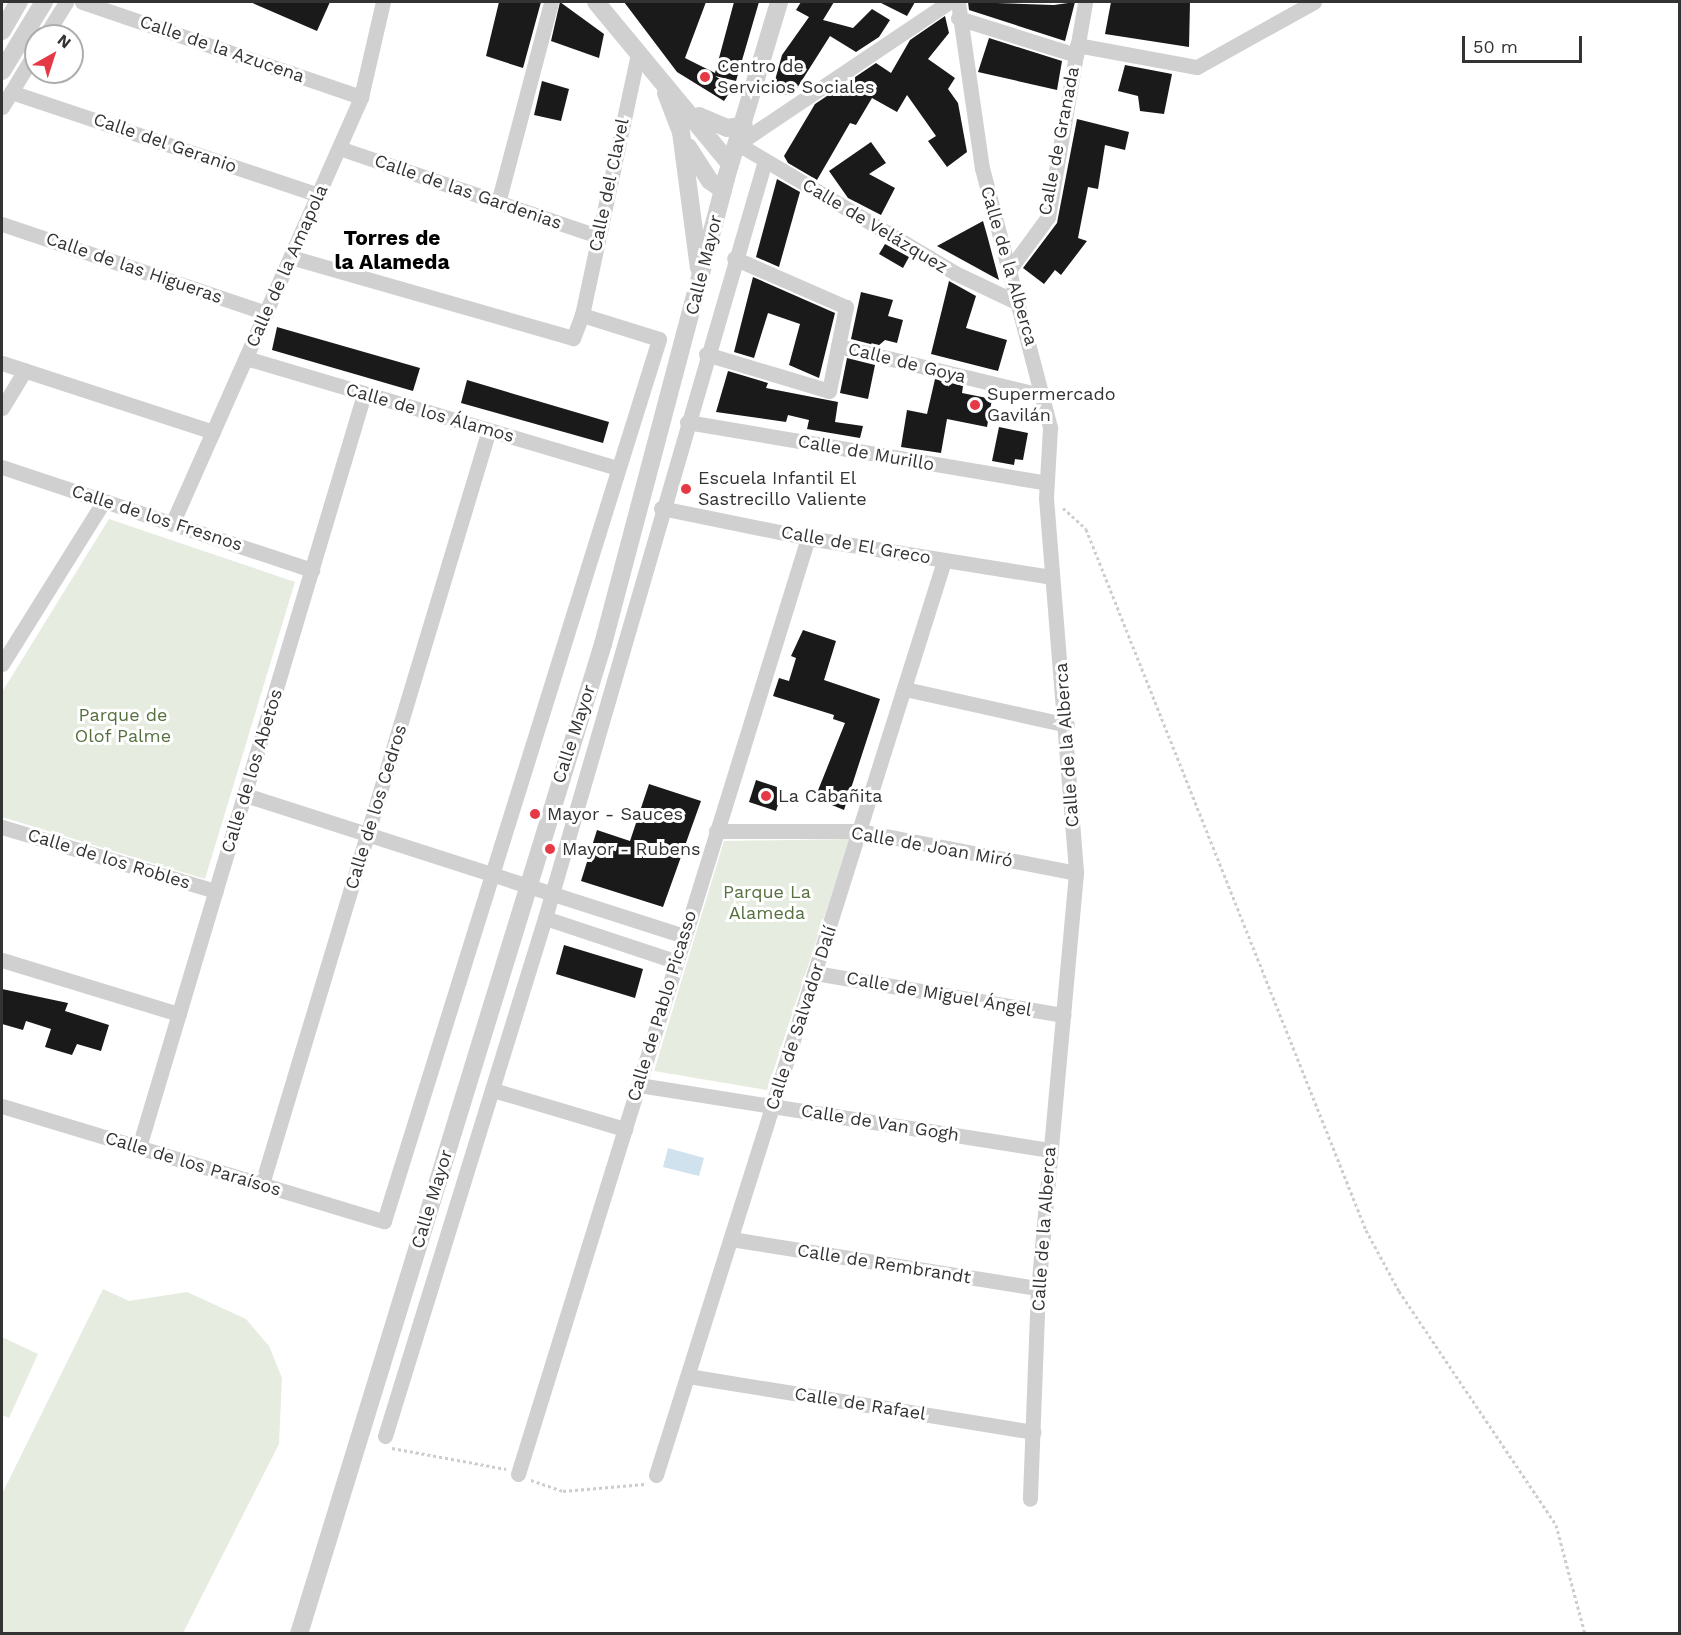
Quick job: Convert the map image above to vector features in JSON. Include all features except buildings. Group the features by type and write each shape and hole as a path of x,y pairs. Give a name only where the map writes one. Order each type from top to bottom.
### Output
{"street":[{"path":"2,31 19,2"},
{"path":"2,71 44,2"},
{"path":"52,24 66,2"},
{"name":"Calle de la Azucena","path":"82,2 362,97"},
{"name":"Calle de la Amapola","path":"172,524 362,97 383,2"},
{"path":"498,203 551,2"},
{"path":"596,2 663,86 681,104 730,164"},
{"name":"Calle Mayor","path":"299,1634 526,885 603,644 730,164 744,125 779,2"},
{"path":"738,144 949,2"},
{"name":"Calle de la Alberca","path":"958,2 958,18 982,168 1016,302 1045,396 1050,428 1046,491 1067,725 1076,873 1038,1288 1030,1499"},
{"name":"Calle de Granada","path":"1009,270 1048,217 1085,2"},
{"path":"958,18 1076,50 1197,67 1314,2"},
{"name":"Calle del Clavel","path":"582,315 597,236 638,54"},
{"path":"2,107 24,71"},
{"path":"663,86 681,132 704,173 723,190"},
{"name":"Calle del Geranio","path":"11,92 318,195"},
{"path":"681,104 713,125 744,125"},
{"path":"681,132 700,282"},
{"name":"Calle de Velázquez","path":"738,144 955,273 1016,302"},
{"name":"Calle de las Gardenias","path":"339,148 597,236"},
{"name":"Calle Mayor","path":"386,1436 494,1090 661,508 734,258 765,161"},
{"name":"Calle de las Higueras","path":"2,224 266,313"},
{"path":"291,256 573,338 582,315 660,339 615,467 489,873"},
{"path":"706,354 829,391 846,307 734,258"},
{"name":"Calle de Goya","path":"838,346 1045,396"},
{"name":"Calle de los Álamos","path":"246,358 615,467"},
{"path":"2,363 213,432"},
{"path":"2,408 25,370"},
{"name":"Calle de los Abetos","path":"139,1147 364,394"},
{"name":"Calle de Murillo","path":"687,422 1046,491"},
{"name":"Calle de los Cedros","path":"262,1184 489,430"},
{"name":"Calle de los Fresnos","path":"2,467 312,570"},
{"path":"2,664 104,501"},
{"name":"Calle de El Greco","path":"661,508 808,538 1052,576"},
{"name":"Calle de Pablo Picasso","path":"518,1474 639,1085 675,960 808,538"},
{"name":"Calle de Salvador Dalí","path":"657,1475 944,561"},
{"path":"904,689 1067,725"},
{"path":"244,795 683,936"},
{"name":"Calle de los Robles","path":"2,827 216,891"},
{"name":"Calle de Joan Miró","path":"716,831 860,831 1076,873"},
{"name":"Calle de los Paraísos","path":"2,1107 384,1221 489,873"},
{"path":"545,918 675,960"},
{"path":"2,960 179,1014"},
{"name":"Calle de Miguel Ángel","path":"815,973 1063,1015"},
{"name":"Calle de Van Gogh","path":"639,1085 1049,1150"},
{"path":"494,1090 625,1130"},
{"name":"Calle de Rembrandt","path":"731,1239 1038,1288"},
{"name":"Calle de Rafael","path":"688,1376 1033,1432"}],"path":[{"path":"1046,491 1086,529 1366,1230 1399,1291 1556,1525 1585,1634"}],"green space":[{"name":"Parque de Olof Palme","path":"109,519 295,582 205,879 2,817 2,692"},
{"name":"Parque La Alameda","path":"850,839 767,1090 654,1071 724,841"},
{"path":"103,1289 129,1301 187,1292 246,1319 269,1346 282,1378 279,1444 183,1633 2,1633 2,1494"},
{"path":"2,1337 38,1354 9,1418 2,1415"}],"water":[{"path":"668,1148 704,1158 699,1176 663,1167"}],"place":[{"name":"Centro de Servicios Sociales","path":"705,77"},
{"name":"Supermercado Gavilán","path":"975,405"},
{"name":"Escuela Infantil El Sastrecillo Valiente","path":"686,489"},
{"name":"La Cabañita","path":"766,796"},
{"name":"Mayor - Sauces","path":"535,814"},
{"name":"Mayor - Rubens","path":"550,849"}],"district":[{"name":"Torres de la Alameda","path":"392,250"}]}
